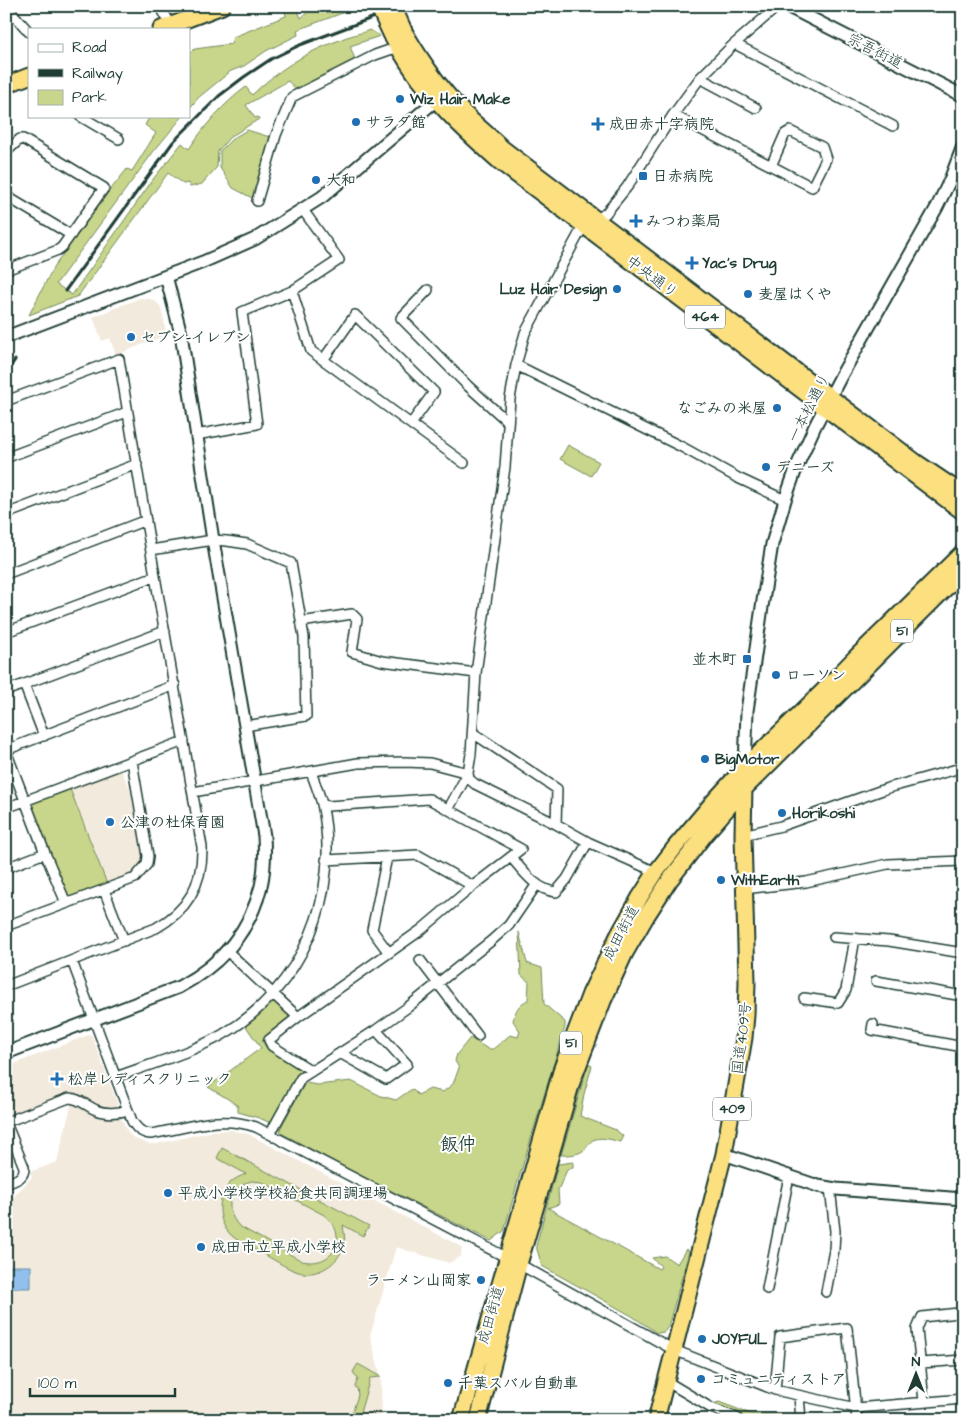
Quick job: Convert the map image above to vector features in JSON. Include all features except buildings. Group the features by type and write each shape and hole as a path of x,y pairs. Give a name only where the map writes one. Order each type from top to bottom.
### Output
{"highway":[{"path":"166,27 222,6"},
{"name":"中央通り","path":"378,6 399,39 420,80 463,129 500,162 592,223"},
{"name":"中央通り","path":"393,6 399,39 469,118 502,148 592,223 828,402 963,512"},
{"path":"6,85 28,76"},
{"name":"中央通り","path":"828,402 963,494"},
{"name":"成田街道","path":"478,1420 514,1261 562,1068 586,1003 618,936 656,872 714,801 745,767 963,552"},
{"name":"成田街道","path":"461,1420 572,1082 603,1001 625,953 647,914 706,833 744,790 963,571"},
{"name":"国道409号","path":"656,1420 724,1154 744,1038 747,982 742,835 745,767"}],"street":[{"path":"160,6 166,27"},
{"path":"656,872 588,842 475,784 469,779 476,673 505,466 510,399 516,365 525,333 580,232 606,213 627,187 673,115 700,78 778,6"},
{"name":"宗吾街道","path":"787,6 963,96"},
{"path":"11,8 28,31"},
{"path":"258,201 276,135 292,98 375,55 399,39"},
{"path":"735,44 893,126"},
{"path":"700,78 756,108"},
{"path":"6,337 203,262 255,239 322,197 436,100"},
{"path":"673,115 771,166 812,187 826,159 822,147 790,131 785,134 771,166"},
{"path":"83,118 118,138"},
{"path":"6,152 23,139 104,188 71,235 58,250 6,270"},
{"name":"一本松通り","path":"745,767 747,711 762,607 772,544 785,500 797,466 828,402 937,207 963,146"},
{"path":"6,196 71,235"},
{"path":"196,434 257,424 242,312 292,291 340,260 303,210"},
{"path":"6,1053 179,987 198,976 227,951 243,930 254,909 262,885 265,861 264,836 213,540 181,334 166,276"},
{"path":"428,290 401,318 468,386 508,422"},
{"path":"292,291 311,350 464,463"},
{"path":"323,360 355,315 434,392 411,424"},
{"path":"6,401 120,359 202,847 201,870 192,894 178,913 168,921 124,941 6,986"},
{"path":"516,365 785,500"},
{"path":"6,455 8,457 128,412"},
{"path":"6,514 137,464"},
{"path":"6,574 146,520"},
{"path":"151,550 213,540 247,544 291,564 304,637 306,716 245,726"},
{"path":"6,632 155,576"},
{"path":"301,622 352,614 357,619 352,652 382,661 476,673"},
{"path":"6,691 165,631"},
{"path":"24,684 44,736"},
{"path":"66,903 6,750 175,685"},
{"path":"473,733 557,790 556,824"},
{"path":"6,808 184,741"},
{"path":"6,926 135,878 147,864 148,860 132,761"},
{"path":"192,792 358,763 430,763 468,773"},
{"path":"742,835 781,826 888,788 963,769"},
{"path":"116,1077 186,1051 222,1035 242,1022 274,994 302,953 318,914 323,895 326,860 326,833 322,804 311,772"},
{"path":"449,808 468,773"},
{"path":"312,1071 272,1046 269,1040 298,1017 422,930 473,886 522,848 430,799 328,806 322,804"},
{"path":"511,857 537,884 549,891 556,892 567,879 588,842"},
{"path":"6,868 45,853"},
{"path":"326,860 418,856 473,886"},
{"path":"387,857 372,930 389,953"},
{"path":"744,889 806,882 888,864 963,861"},
{"path":"270,1134 301,1078 408,1007 509,925 537,884"},
{"path":"104,890 124,941"},
{"path":"834,937 889,941 963,953"},
{"path":"804,998 838,1003 846,990 855,938"},
{"path":"227,951 298,1017"},
{"path":"420,960 478,1036"},
{"path":"72,961 128,1110 135,1126 141,1132 146,1134 157,1133 218,1121 245,1123 270,1134 514,1261 674,1350 775,1390 856,1408 963,1399"},
{"path":"876,982 963,996"},
{"path":"872,1024 872,1030 963,1047"},
{"path":"340,1053 386,1078 406,1064 376,1030"},
{"path":"6,1184 22,1177 24,1167 6,1123 69,1098 76,1098 98,1111 120,1113 128,1110"},
{"path":"724,1154 830,1188 963,1199"},
{"path":"767,1289 789,1176"},
{"path":"826,1292 834,1250 835,1232 830,1188"},
{"path":"924,1402 917,1329 922,1317 958,1313"},
{"path":"775,1390 780,1337 847,1328 856,1420"},
{"path":"921,1363 963,1360"},
{"path":"666,1381 711,1408 737,1418"},
{"path":"799,1396 801,1420"}],"shaded area":[{"path":"140,298 151,299 160,306 166,335 116,355 110,338 102,341 93,317"},
{"name":"公津の杜保育園","path":"121,770 130,789 143,861 134,873 107,884 70,789"},
{"name":"松岸レディスクリニック","path":"91,1034 118,1105 114,1108 99,1107 72,1092 6,1116 6,1067"},
{"name":"成田市立平成小学校","path":"72,1102 95,1115 121,1118 129,1134 135,1139 149,1144 157,1144 213,1131 231,1130 248,1134 462,1247 461,1256 449,1263 396,1247 370,1336 381,1377 382,1420 6,1420 6,1205 32,1177 30,1172 57,1162"}],"green space":[{"path":"288,6 296,6 301,18 315,6 339,6 342,10 351,6 361,6 297,30 298,35 266,51 244,66 231,71 198,98 190,108 190,52 195,49 231,44 233,37 286,16 285,9 289,9"},
{"path":"370,30 380,36 350,46 356,62 298,92 288,81 246,105 255,118 258,117 259,119 230,137 218,151 217,167 202,184 190,187 188,183 183,184 168,173 78,296 29,315 53,268 127,169 132,171 156,133 145,125 149,118 181,118 154,151 56,284 72,295 154,178 182,143 189,149 208,123 230,100 246,87 252,95 281,71 303,57 345,38"},
{"path":"247,130 273,138 254,199 233,188 220,168 220,151 232,139"},
{"path":"568,445 599,462 591,476 560,459"},
{"path":"70,789 107,884 70,898 65,894 31,804"},
{"path":"519,932 527,963 542,968 544,1004 565,1022 565,1027 504,1231 491,1241 281,1133 280,1129 305,1083 318,1085 351,1081 381,1096 396,1100 412,1089 418,1095 430,1089 443,1092 453,1084 459,1068 455,1061 457,1054 470,1038 488,1049 493,1049 510,1035 518,1037 520,1031 513,1021 518,1009 528,1000 529,982 521,975"},
{"path":"272,1002 276,1002 289,1014 289,1019 262,1041 267,1048 300,1069 301,1073 298,1075 271,1123 238,1112 238,1106 208,1087 261,1048 245,1025"},
{"path":"588,1064 592,1066 580,1116 616,1130 623,1136 620,1142 599,1138 591,1142 579,1153 561,1155"},
{"path":"222,1148 369,1226 363,1236 343,1225 345,1240 343,1248 337,1259 322,1270 303,1273 293,1270 243,1244 226,1230 220,1210 222,1196 225,1189 232,1182 246,1174 217,1158","holes":["251,1181 262,1182 324,1215 332,1223 337,1240 335,1248 330,1255 323,1260 313,1262 302,1261 239,1226 231,1212 230,1206 233,1194 244,1184"]},
{"path":"573,1162 573,1167 567,1170 558,1190 559,1204 548,1208 659,1269 661,1266 652,1258 665,1256 677,1264 686,1249 689,1252 668,1327 664,1332 657,1333 632,1316 542,1266 536,1246 558,1164"},
{"path":"358,1364 381,1377 370,1378 358,1420 350,1420 358,1395 357,1388 355,1387 358,1379 353,1372"},
{"path":"719,1402 751,1414 780,1414 781,1420 740,1420 740,1417 713,1404"}],"water":[{"path":"6,1266 31,1266 31,1288 6,1288"}],"railway":[{"path":"65,291 173,142 219,96 271,59 300,45 404,6"},
{"path":"6,373 15,360"}],"place":[{"name":"Wiz Hair Make","path":"400,99"},
{"name":"サラダ館","path":"356,122"},
{"name":"成田赤十字病院","path":"598,124"},
{"name":"日赤病院","path":"643,176"},
{"name":"大和","path":"316,180"},
{"name":"みつわ薬局","path":"636,221"},
{"name":"Yac's Drug","path":"692,263"},
{"name":"Luz Hair Design","path":"617,289"},
{"name":"麦屋はくや","path":"748,294"},
{"name":"セブン-イレブン","path":"131,337"},
{"name":"なごみの米屋","path":"777,408"},
{"name":"デニーズ","path":"766,467"},
{"name":"並木町","path":"747,659"},
{"name":"ローソン","path":"776,675"},
{"name":"BigMotor","path":"705,759"},
{"name":"Horikoshi","path":"782,813"},
{"name":"公津の杜保育園","path":"110,822"},
{"name":"WithEarth","path":"721,880"},
{"name":"松岸レディスクリニック","path":"57,1079"},
{"name":"平成小学校学校給食共同調理場","path":"168,1193"},
{"name":"成田市立平成小学校","path":"201,1247"},
{"name":"ラーメン山岡家","path":"481,1280"},
{"name":"JOYFUL","path":"702,1339"},
{"name":"コミュニティストア","path":"701,1379"},
{"name":"千葉スバル自動車","path":"448,1383"}],"district":[{"name":"飯仲","path":"458,1144"}]}
